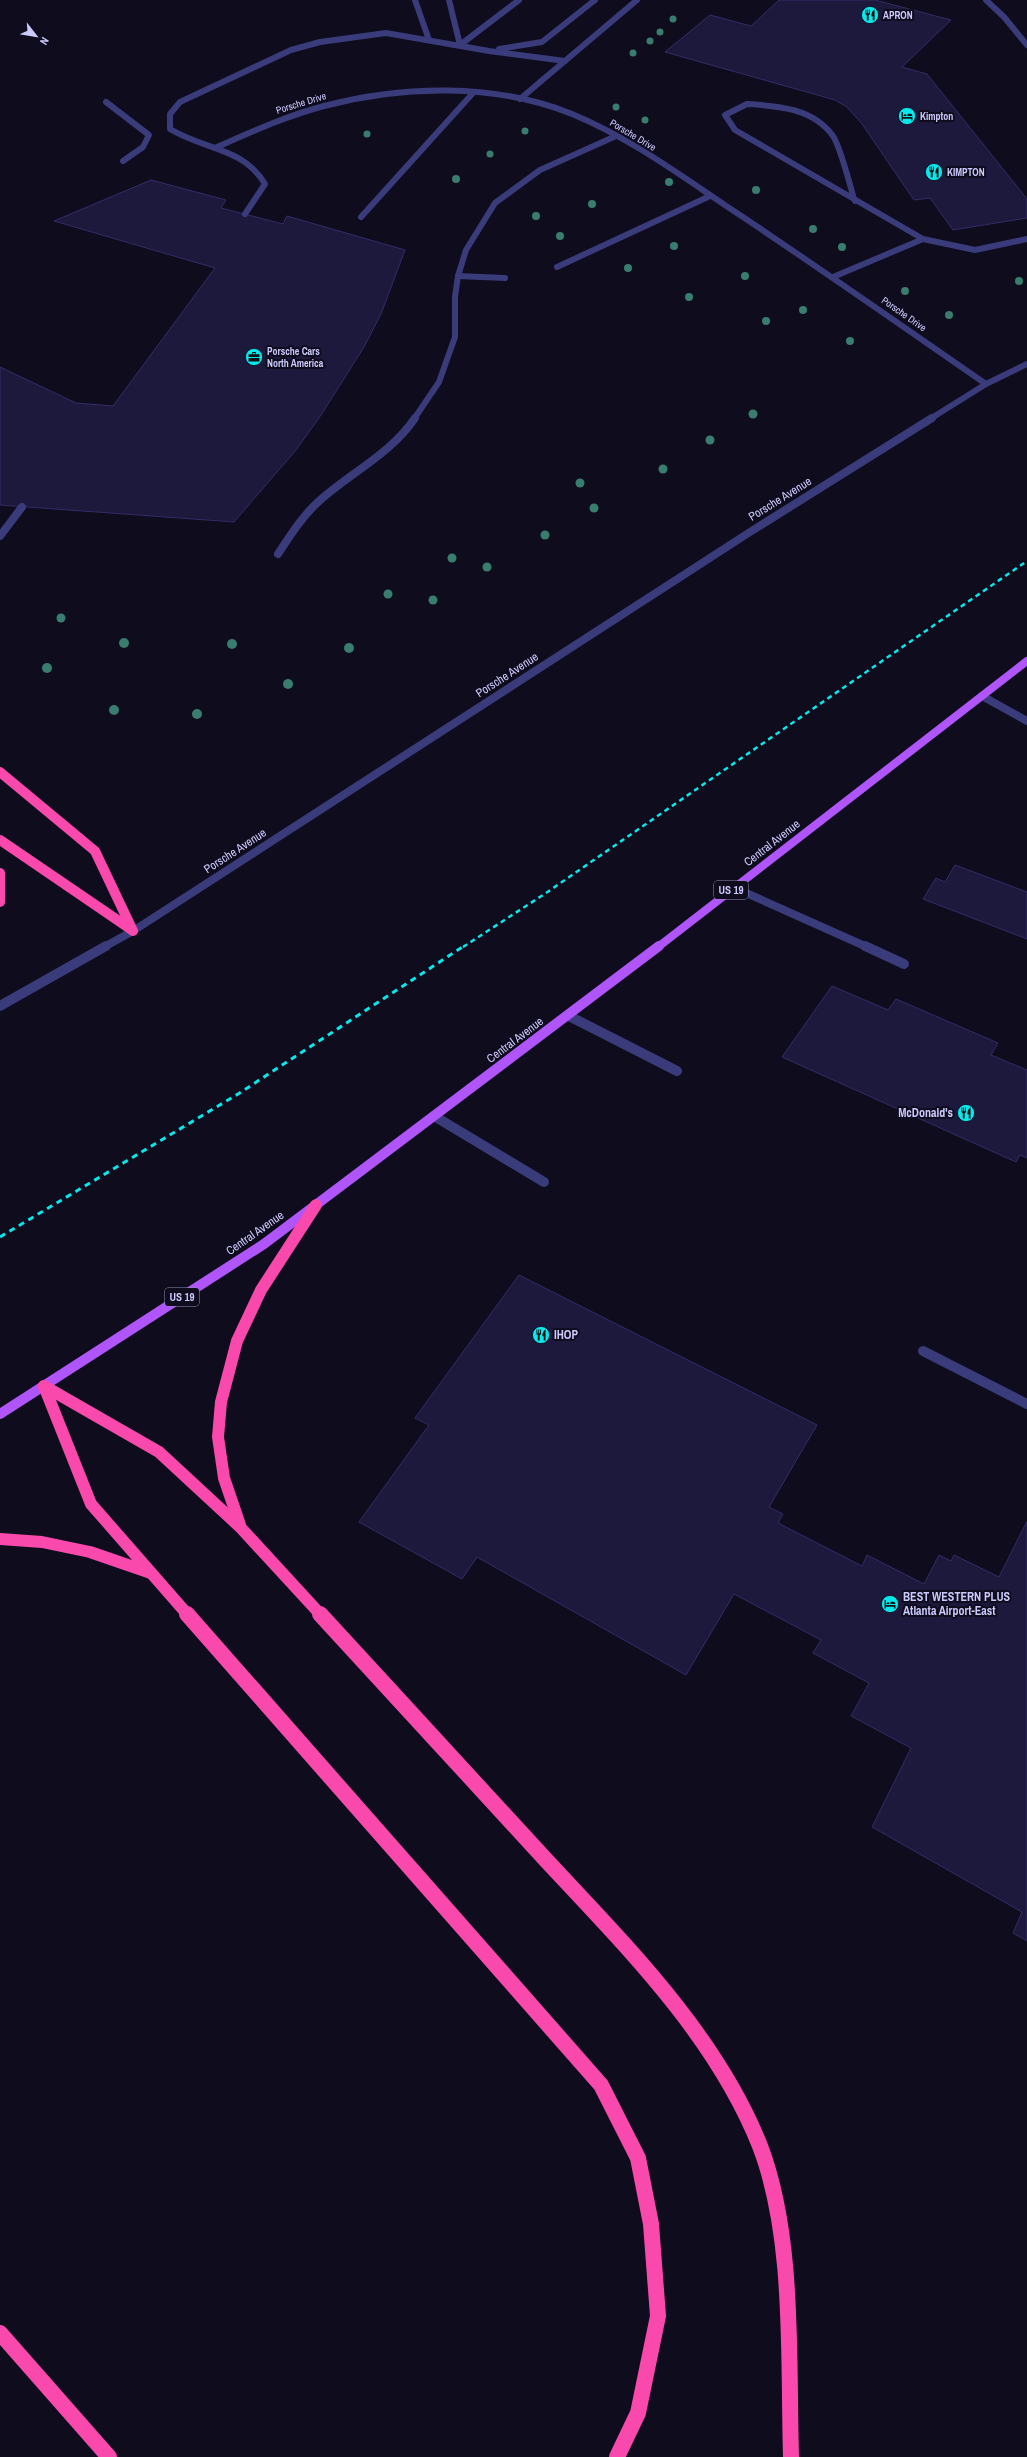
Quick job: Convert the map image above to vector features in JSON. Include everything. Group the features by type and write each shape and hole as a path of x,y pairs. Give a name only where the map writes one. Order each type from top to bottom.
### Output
{"highway":[{"path":"0,772 95,851 133,931"},
{"path":"0,840 133,931"},
{"path":"0,873 0,902"},
{"path":"240,1526 224,1478 218,1437 221,1402 237,1341 255,1302 316,1205"},
{"path":"44,1386 158,1452 240,1526 632,1953 682,2015 726,2076 760,2147 780,2225 787,2308 791,2457"},
{"path":"44,1386 91,1504 601,2085 638,2158 651,2224 658,2316 638,2413 617,2457"},
{"path":"0,1539 42,1542 90,1552 152,1573"},
{"path":"0,2332 109,2457"}],"main road":[{"name":"Central Avenue","path":"0,1414 264,1244 569,1016 1027,661"}],"street":[{"path":"415,0 429,40"},
{"path":"449,0 460,45"},
{"path":"460,45 519,0"},
{"path":"489,51 542,42 595,0"},
{"path":"520,99 637,0"},
{"path":"986,0 1004,17 1027,45"},
{"path":"245,214 265,184 263,180 252,166 235,154 186,139 170,129 168,120 170,111 180,102 291,50 320,42 386,34 489,51 565,61"},
{"name":"Porsche Drive","path":"215,148 285,118 326,105 420,92 473,93 520,99 571,113 616,136 710,196 833,277 986,384"},
{"path":"361,217 473,93"},
{"path":"106,102 149,134 147,143 137,153 124,161"},
{"path":"855,202 833,136 813,117 782,106 747,104 725,116 735,130 855,202 923,240 975,250 1027,239"},
{"path":"278,554 305,515 318,502 391,444 425,405 439,382 455,338 455,297 458,276 466,250 486,216 508,192 540,170 616,136"},
{"path":"557,267 710,196"},
{"path":"833,277 923,240"},
{"path":"458,276 505,278"},
{"name":"Porsche Avenue","path":"0,1006 133,931 750,532 986,384 1027,364"},
{"path":"0,536 22,507"},
{"path":"982,696 1027,722"},
{"path":"735,888 904,964"},
{"path":"569,1016 677,1071"},
{"path":"434,1116 544,1182"},
{"path":"923,1351 1027,1404"}],"building":[{"name":"Kimpton","path":"779,0 875,0 951,20 902,67 927,74 1027,199 1027,218 953,230 930,198 914,200 862,124 847,107 835,100 665,52 710,15 751,26"},
{"name":"Porsche Cars North America","path":"151,180 226,200 221,208 283,224 287,216 405,250 381,314 364,347 321,415 296,450 234,522 0,505 0,367 76,403 113,406 215,268 54,221"},
{"path":"955,865 1027,892 1027,939 923,899 936,878 945,882"},
{"name":"McDonald's","path":"832,986 888,1010 896,999 998,1043 991,1055 1027,1070 1027,1158 1020,1155 1016,1162 782,1057"},
{"name":"BEST WESTERN PLUS Atlanta Airport-East","path":"519,1275 817,1425 769,1507 783,1514 778,1523 862,1566 867,1555 924,1584 939,1555 951,1561 954,1555 999,1577 1027,1521 1027,1941 1013,1933 1022,1912 872,1827 911,1748 851,1716 869,1683 813,1653 821,1640 734,1594 686,1675 477,1557 462,1579 359,1522 429,1425 415,1418"}],"railway":[{"path":"463,947 546,893 1027,561"},
{"path":"0,1237 238,1094 464,946"}],"place":[{"name":"APRON","path":"870,15"},
{"name":"Kimpton","path":"907,116"},
{"name":"KIMPTON","path":"934,172"},
{"name":"Porsche Cars North America","path":"254,357"},
{"name":"McDonald's","path":"966,1113"},
{"name":"IHOP","path":"541,1335"},
{"name":"BEST WESTERN PLUS Atlanta Airport-East","path":"890,1604"}]}
